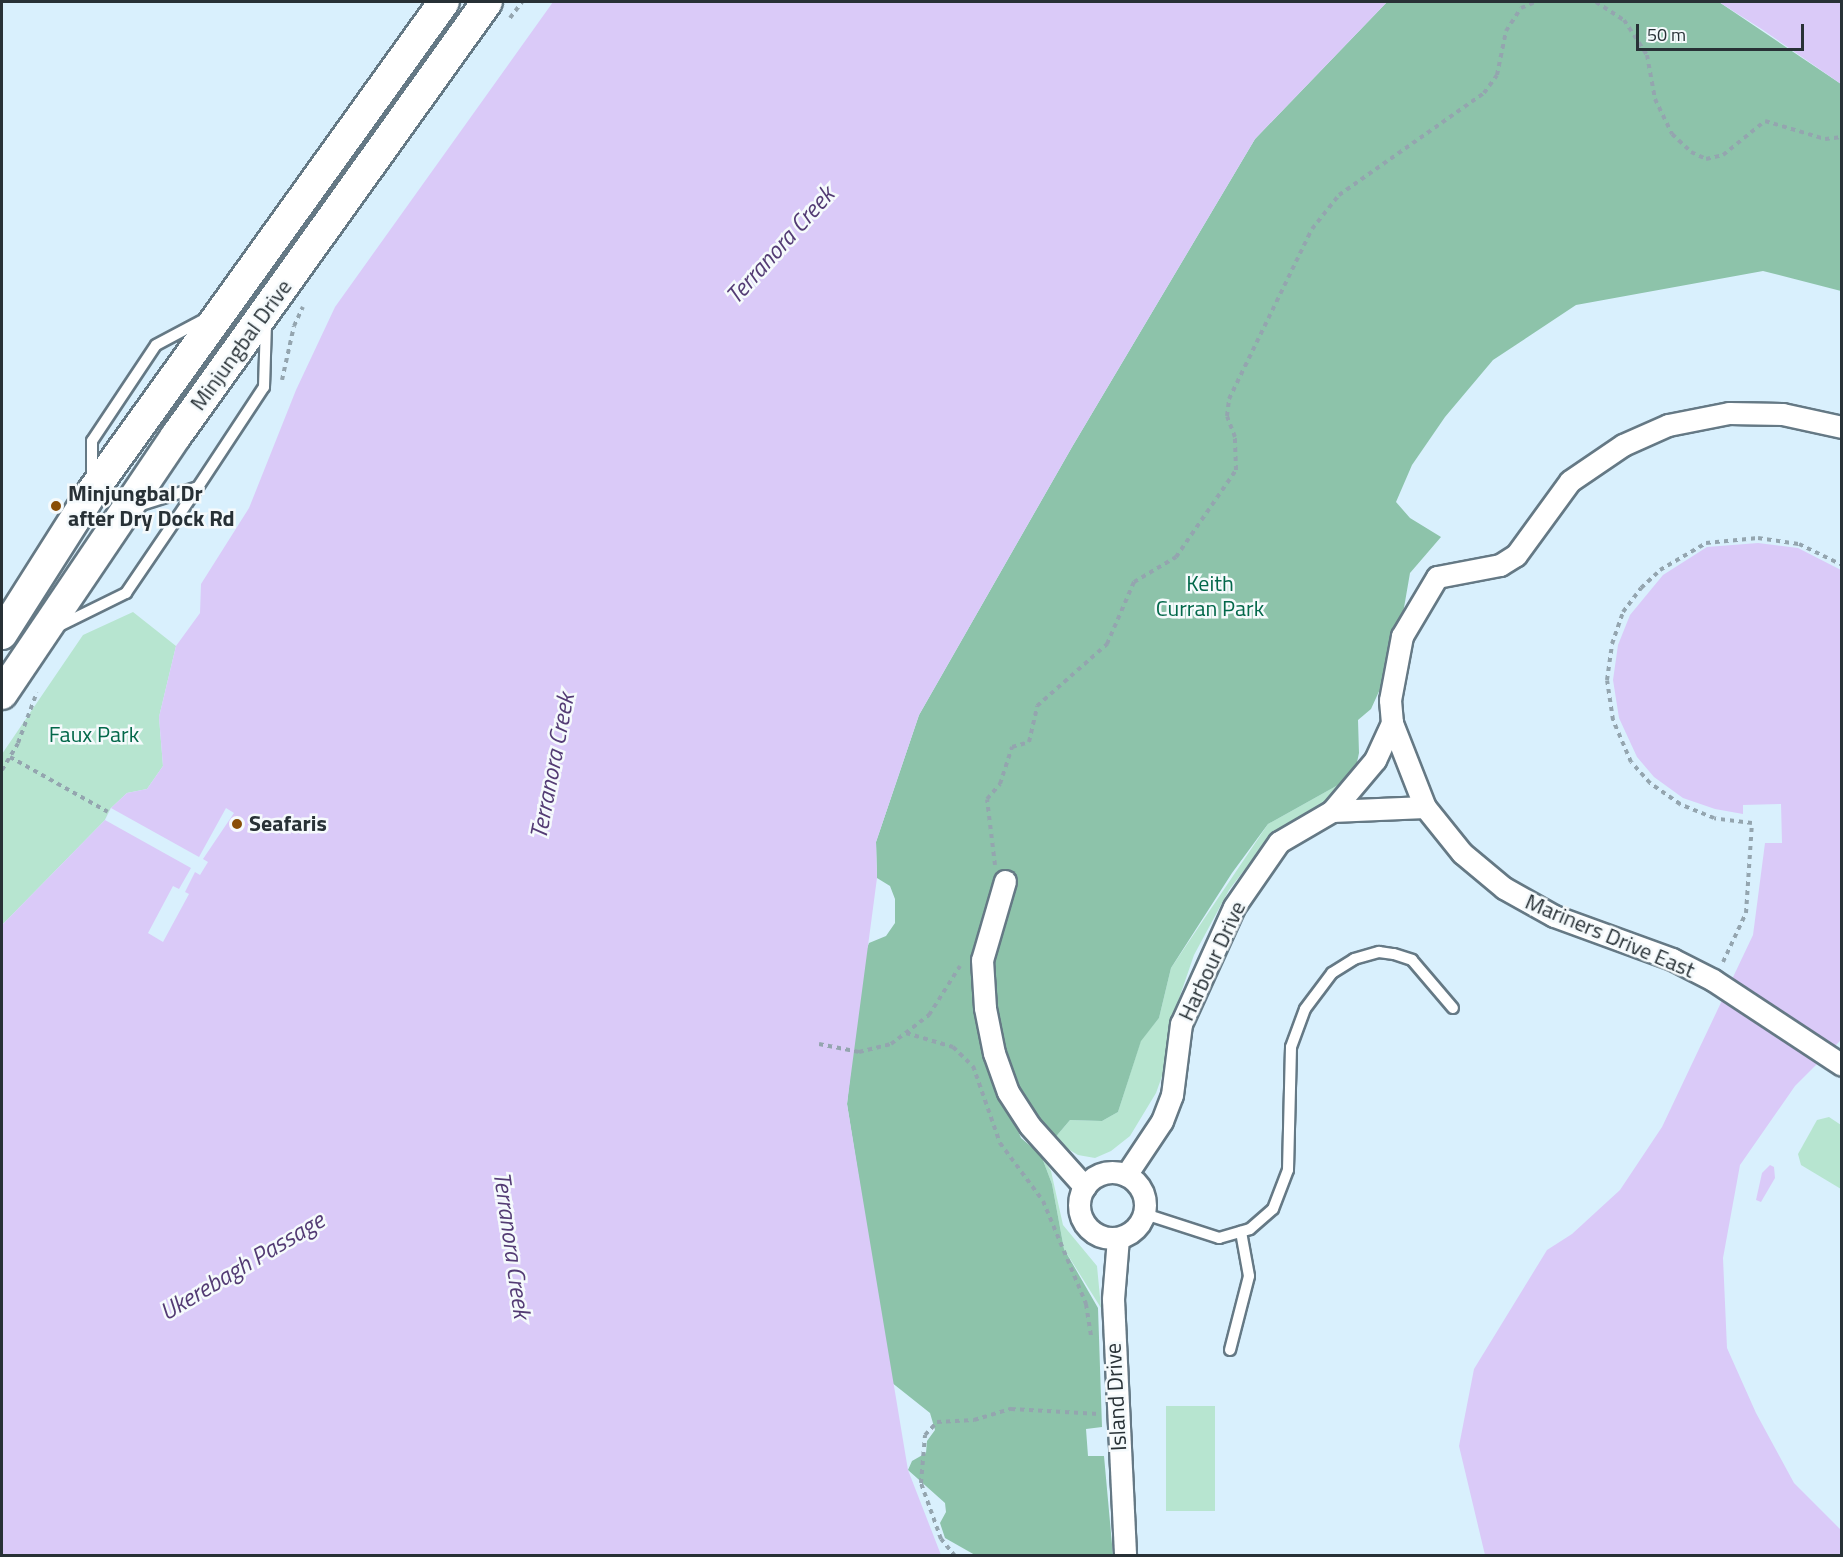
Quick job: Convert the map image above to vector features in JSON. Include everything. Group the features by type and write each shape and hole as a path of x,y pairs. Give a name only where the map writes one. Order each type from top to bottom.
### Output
{"main road":[{"name":"Minjungbal Drive","path":"2,634 92,492 444,2"},
{"name":"Minjungbal Drive","path":"2,694 126,510 487,2"}],"street":[{"path":"1392,723 1390,700 1402,636 1437,577 1500,564 1516,555 1570,481 1623,445 1668,425 1729,413 1782,414 1842,427"},
{"name":"Mariners Drive East","path":"1392,723 1425,807 1462,853 1519,898 1554,916 1671,959 1713,980 1842,1065"},
{"name":"Harbour Drive","path":"1126,1175 1162,1120 1172,1095 1181,1024 1234,907 1279,842 1332,811 1375,760 1392,723"},
{"name":"Harbour Drive","path":"1332,811 1425,807"},
{"path":"1005,880 982,960 985,1008 993,1053 1008,1092 1030,1126 1085,1186"},
{"path":"1108,1172 1126,1175 1140,1187 1144,1214 1135,1230 1118,1238 1096,1234 1088,1228 1079,1208 1085,1186 1108,1172"},
{"name":"Island Drive","path":"1118,1238 1113,1299 1125,1556"}],"lane":[{"path":"42,634 126,593 264,387 267,310"},
{"path":"126,510 198,487"},
{"path":"1144,1214 1219,1238 1241,1232 1273,1209 1288,1170 1291,1047 1305,1009 1332,973 1354,959 1379,952 1394,954 1412,960 1453,1008"},
{"path":"1230,1350 1249,1276 1241,1232"}],"path":[{"path":"1005,880 993,862 987,799 1000,784 1012,747 1029,742 1037,706 1107,644 1134,582 1176,557 1236,470 1235,436 1227,416 1229,399 1312,229 1339,195 1484,93 1497,75 1506,32 1521,8 1535,2"},
{"path":"1596,2 1624,20 1647,55 1655,99 1672,134 1691,152 1706,159 1723,155 1765,121 1825,139 1842,137"},
{"path":"1713,980 1741,931 1746,913 1752,823 1714,818 1680,804 1650,783 1631,762 1613,720 1607,680 1611,644 1623,612 1641,588 1660,570 1706,543 1758,538 1799,544 1842,565"},
{"path":"10,757 108,812"},
{"path":"819,1044 859,1052 891,1044 929,1015 961,965 982,960"},
{"path":"906,1033 953,1047 973,1066 1000,1143 1048,1212 1086,1304 1093,1347"},
{"path":"1099,1402 1100,1421"},
{"path":"955,1556 941,1539 921,1483 925,1435 937,1422 974,1420 1011,1409 1099,1414"}],"green space":[{"name":"Keith Curran Park","path":"1387,2 1719,2 1841,84 1841,291 1763,271 1576,305 1493,360 1445,417 1412,465 1396,502 1410,518 1441,537 1410,573 1396,654 1371,709 1358,720 1359,753 1353,781 1347,780 1268,824 1232,873 1171,968 1159,1018 1141,1041 1118,1112 1102,1121 1070,1120 1053,1140 1012,1116 1021,1138 1041,1155 1052,1184 1064,1249 1098,1308 1102,1427 1086,1429 1088,1456 1104,1456 1113,1555 975,1555 945,1538 940,1523 946,1512 945,1503 908,1470 912,1461 926,1453 927,1441 935,1430 930,1413 891,1382 847,1104 863,959 869,943 886,936 895,923 895,899 890,886 877,878 876,842 919,715 1072,447 1255,139"},
{"name":"Faux Park","path":"133,612 176,646 159,717 163,766 147,789 127,793 111,808 105,820 2,925 2,754 83,635"},
{"path":"1347,780 1343,792 1272,834 1229,890 1194,955 1171,1022 1165,1068 1156,1093 1130,1136 1111,1151 1095,1158 1078,1155 1053,1140 1070,1120 1102,1121 1118,1112 1141,1040 1159,1018 1171,968 1268,824"},
{"path":"1829,1117 1841,1125 1841,1189 1801,1165 1798,1154 1817,1120"},
{"path":"1041,1155 1051,1171 1063,1225 1097,1266 1101,1308 1064,1249 1052,1184"},
{"path":"1166,1406 1215,1406 1215,1511 1166,1511"}],"water":[{"path":"553,2 1387,2 1255,139 1072,447 919,715 876,842 877,878 847,1104 908,1470 941,1555 2,1556 2,925 105,820 111,808 127,793 147,789 163,766 159,717 176,646 200,613 201,584 249,508 296,390 335,307"},
{"path":"1719,2 1841,2 1841,84 1763,30"},
{"path":"1758,543 1798,548 1841,570 1841,1040 1795,1086 1740,1165 1723,1258 1727,1348 1756,1413 1794,1483 1841,1530 1841,1555 1485,1555 1459,1446 1474,1369 1547,1250 1572,1234 1620,1190 1662,1127 1753,935 1765,843 1782,843 1781,804 1743,805 1743,814 1715,809 1683,798 1654,777 1637,757 1619,718 1613,680 1618,645 1630,615 1663,575 1707,547"},
{"path":"1770,1165 1774,1167 1775,1178 1761,1202 1756,1200 1762,1173"}],"pier":[{"path":"111,808 199,857 226,808 234,813 203,859 208,862 200,875 195,872 185,892 189,894 163,942 148,933 173,886 179,889 191,868 105,820"}],"place":[{"name":"Minjungbal Dr after Dry Dock Rd","path":"56,506"},
{"name":"Seafaris","path":"237,824"}],"water label":[{"name":"Terranora Creek","path":"780,245"},
{"name":"Terranora Creek","path":"552,766"},
{"name":"Terranora Creek","path":"512,1245"},
{"name":"Ukerebagh Passage","path":"242,1266"}]}
